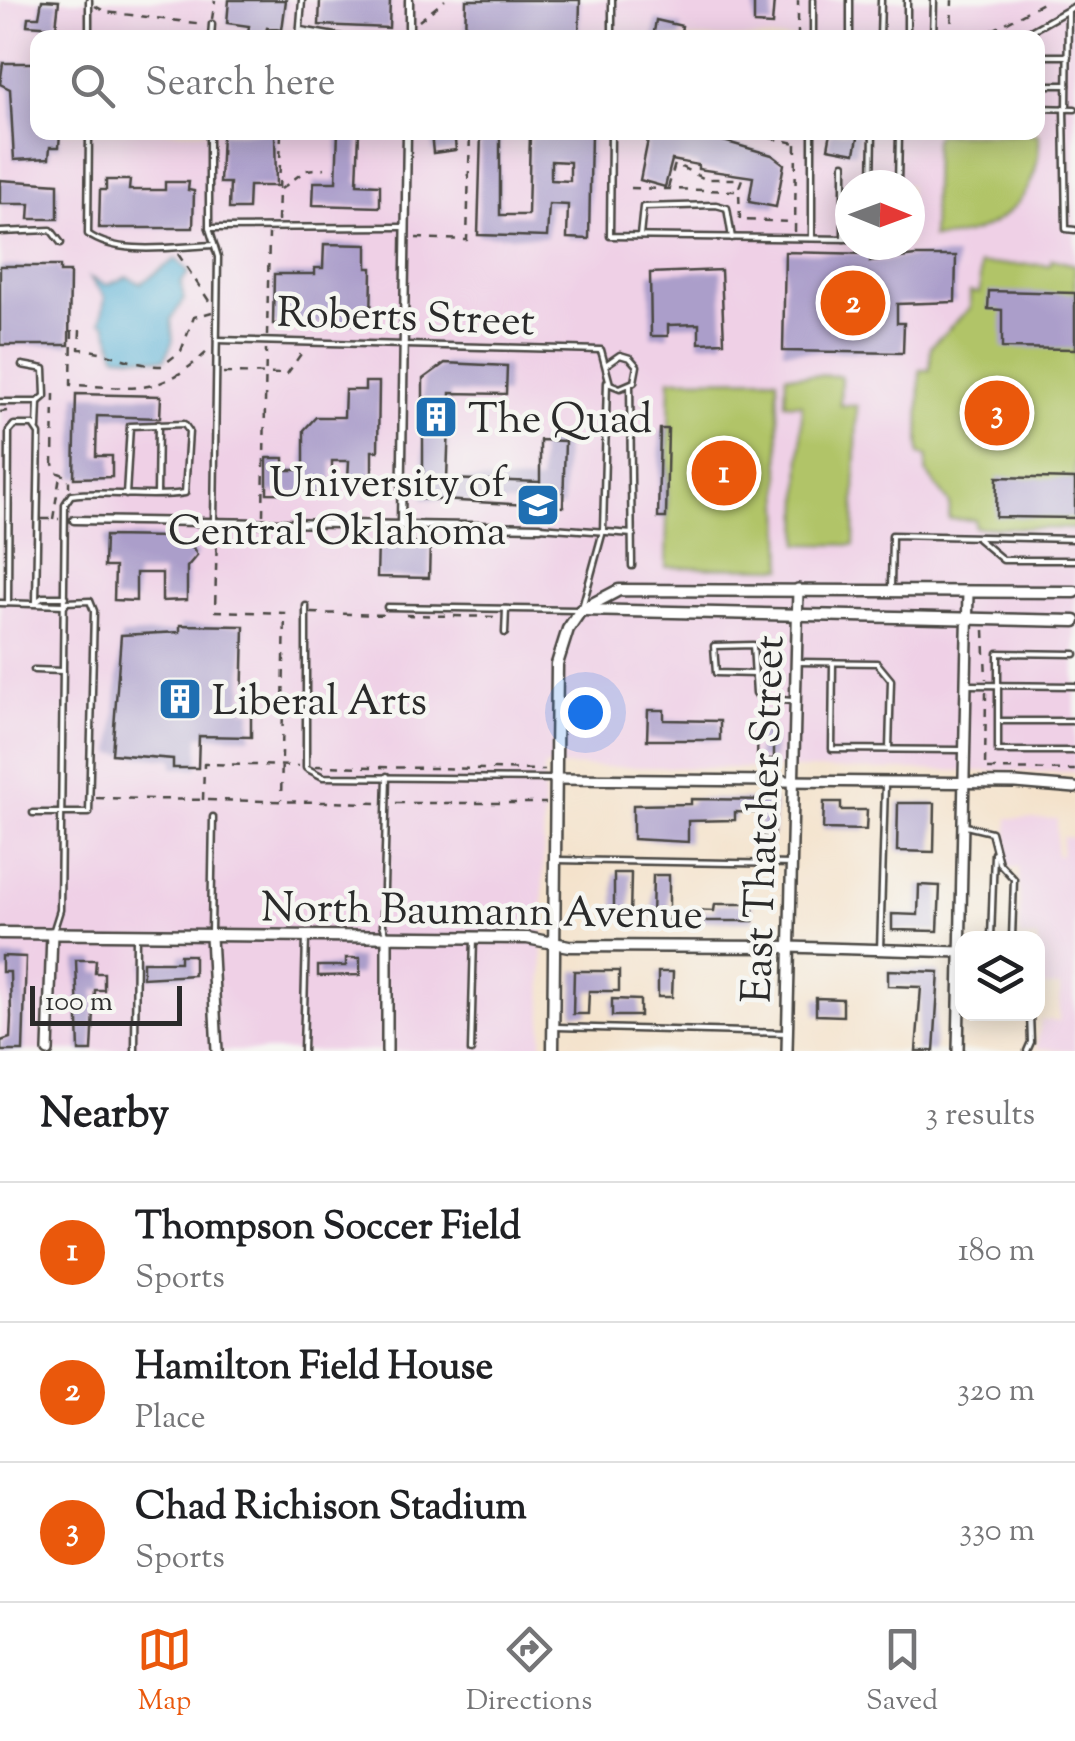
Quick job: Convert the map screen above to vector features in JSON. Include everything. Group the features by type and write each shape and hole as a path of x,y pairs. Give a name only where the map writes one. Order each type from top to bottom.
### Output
{"street":[{"path":"409,27 410,0"},
{"path":"401,524 407,140"},
{"path":"74,520 540,527"},
{"path":"554,1051 550,779 557,664 568,629 580,610 619,590 1075,592"},
{"name":"East Thatcher Street","path":"787,1051 798,590"},
{"path":"962,931 968,592"},
{"path":"580,610 1075,621"},
{"path":"550,779 964,782 1075,788"},
{"name":"North Baumann Avenue","path":"0,933 527,938 555,944 955,952"},
{"path":"48,1051 52,933"},
{"path":"211,936 217,1051"},
{"path":"387,938 387,1051"},
{"path":"959,1051 960,1021"}],"lane":[{"path":"301,30 302,0"},
{"path":"612,0 612,30"},
{"path":"813,0 813,30"},
{"path":"850,0 850,30"},
{"path":"880,0 880,30"},
{"path":"907,0 907,30"},
{"path":"933,30 934,0"},
{"path":"89,1 90,30"},
{"path":"1032,30 1075,6"},
{"path":"1068,10 1066,229 1075,230"},
{"path":"212,24 212,30"},
{"path":"1045,56 1068,56"},
{"path":"1045,85 1068,85"},
{"path":"1045,108 1075,108"},
{"path":"1064,127 1075,127"},
{"path":"90,140 88,234 99,242 119,246 215,245"},
{"path":"209,140 209,228 215,245 218,308 216,521"},
{"path":"611,140 610,236 835,239"},
{"path":"812,140 812,238"},
{"path":"872,170 873,140"},
{"path":"898,170 899,140"},
{"path":"844,164 844,170"},
{"path":"640,237 643,206 716,205 727,208 732,238"},
{"path":"209,228 406,227"},
{"path":"0,232 51,230 61,243"},
{"name":"Roberts Street","path":"217,343 266,340 307,345 601,350 607,364"},
{"path":"387,606 580,610 603,531 607,364 620,355 630,358 638,372 630,385 632,566"},
{"path":"0,402 38,402 45,396 48,376 40,366 22,364"},
{"path":"607,380 620,388 630,385"},
{"path":"36,602 38,402"},
{"path":"156,494 158,424"},
{"path":"52,933 60,910 67,499 80,494 126,494 156,494 182,494 188,488 187,427 130,426 126,494"},
{"path":"8,603 10,427 38,428"},
{"path":"0,456 8,456"},
{"path":"540,527 633,534"},
{"path":"891,589 892,536 1075,539"},
{"path":"976,537 1003,560 1075,560"},
{"path":"0,603 36,602 43,597 90,601 94,610 89,813 33,813"},
{"path":"306,606 304,766 323,777 550,779"},
{"path":"506,609 506,633"},
{"path":"755,674 716,673 714,646 754,644 760,698 797,701"},
{"path":"1075,654 998,654 998,751 1075,751"},
{"path":"798,662 877,663 891,680 889,751"},
{"path":"833,663 832,748 965,750"},
{"path":"34,670 63,671"},
{"path":"967,685 1075,686"},
{"path":"998,720 1075,722"},
{"path":"387,776 383,925 387,938"},
{"path":"880,950 885,782"},
{"path":"211,936 213,817"},
{"path":"964,826 986,828 994,850 1014,878 1012,931"},
{"path":"991,931 994,850"},
{"path":"554,860 792,864"},
{"path":"135,1051 136,935"},
{"path":"303,1051 306,937"},
{"path":"471,1051 474,938"},
{"path":"1026,1051 1031,1042 1030,1021"},
{"path":"553,1027 787,1033"}],"path":[{"path":"89,1 106,12 212,24 215,0"},
{"path":"409,27 446,0"},
{"path":"798,0 798,30"},
{"path":"951,30 952,0"},
{"path":"993,30 1048,0"},
{"path":"277,228 281,140"},
{"path":"406,237 467,240 470,140"},
{"path":"780,140 796,143 794,238"},
{"path":"668,189 675,164 709,180 742,179 738,191"},
{"path":"279,190 306,170 325,168"},
{"path":"263,522 269,228"},
{"path":"178,246 200,291 209,304 218,308"},
{"path":"80,330 79,350 104,350 116,360 162,366 181,351 194,317 218,308"},
{"path":"72,330 71,385 93,388 162,384 183,376 217,343"},
{"path":"216,373 287,374 307,345"},
{"path":"54,394 53,464 61,475 69,477 69,487"},
{"path":"0,412 7,410"},
{"path":"54,519 55,486 61,475"},
{"path":"38,519 60,519"},
{"path":"216,521 215,611 284,613 281,802"},
{"path":"984,630 986,769 1075,770"},
{"path":"89,798 281,802 546,805 550,779 545,768 204,764 203,800"}],"shaded area":[{"name":"University of Central Oklahoma","path":"0,0 1075,0 1075,772 544,766 542,1051 0,1051"},
{"path":"1008,818 1057,819 1056,855 1061,855 1062,837 1075,838 1075,1051 1037,1048 1041,1021 1059,1021 1060,987 1045,986 1045,931 1020,931 1019,868 1006,867"}],"green space":[{"path":"934,140 1039,140 1032,178 1010,211 975,231 932,238"},
{"path":"1052,259 1075,265 1075,529 975,527 975,520 949,519 950,504 926,472 927,456 919,455 920,370 930,370 931,346 970,308 970,292 980,293 980,264 1050,265"},
{"path":"786,375 841,376 840,405 857,406 854,545 799,544 802,404 785,403"},
{"path":"777,378 783,568 666,567 670,379"}],"water":[{"path":"176,259 189,272 181,283 184,300 171,319 173,340 165,359 116,355 106,324 101,322 105,297 90,278 107,285 127,277 141,283"}],"building":[{"path":"42,0 59,1 56,27 27,25 28,17 39,17"},
{"path":"229,0 286,0 282,30 248,30 249,26 227,23"},
{"path":"320,0 390,0 389,28 319,25"},
{"path":"466,0 580,0 579,30 465,30"},
{"path":"754,0 774,0 772,25 754,24"},
{"path":"656,20 682,26 681,30 654,30"},
{"path":"3,63 30,63 30,140 59,140 59,147 50,147 49,158 14,160 10,89 0,84"},
{"path":"222,140 275,140 276,186 249,186 248,209 229,209 230,183 220,183"},
{"path":"338,140 359,140 357,184 380,185 380,207 313,205 314,182 336,182"},
{"path":"432,140 455,140 456,150 433,153"},
{"path":"481,140 500,140 500,215 528,215 530,140 591,140 589,239 567,238 568,205 549,204 547,237 478,235","holes":["551,161 570,162 570,181 551,180"]},
{"path":"648,140 720,140 772,155 784,164 776,207 749,202 753,177 698,169 698,165 672,160 665,187 640,180"},
{"path":"830,140 857,140 855,153 828,148"},
{"path":"0,180 58,184 58,219 29,219 30,204 0,204"},
{"path":"106,180 130,180 129,190 165,190 165,182 189,182 188,190 194,191 193,228 99,228 100,190 106,190"},
{"path":"324,244 367,245 367,268 372,268 371,324 273,324 274,274 315,274 315,268 323,268"},
{"path":"785,252 835,253 835,260 870,262 956,256 955,302 897,304 897,323 904,323 903,353 783,351"},
{"path":"0,266 60,266 60,272 70,272 69,345 0,345"},
{"path":"721,270 724,342 699,343 699,324 668,325 668,336 651,336 650,273"},
{"path":"989,291 1075,293 1075,349 1002,348 1002,310 988,309"},
{"name":"The Quad","path":"445,363 507,366 506,394 450,393 447,479 540,482 540,440 565,441 563,507 423,499 423,379"},
{"path":"365,382 379,382 378,451 372,451 372,479 348,479 349,461 332,461 332,494 267,493 267,458 284,458 284,470 304,470 304,430 316,417 344,417 345,390 365,390"},
{"path":"76,394 161,396 160,418 97,416 96,456 112,456 112,477 74,478"},
{"path":"660,429 668,429 666,518 658,518"},
{"path":"997,477 1075,479 1075,518 996,517"},
{"path":"105,536 172,537 172,547 192,546 197,555 187,567 187,600 162,601 162,573 136,573 136,601 114,600 115,567 104,567"},
{"path":"378,542 430,543 429,578 377,577"},
{"name":"Liberal Arts","path":"180,625 244,626 242,710 251,710 251,737 199,736 198,768 173,768 173,759 112,754 121,635 180,632"},
{"path":"648,710 664,710 664,720 720,721 720,740 647,740"},
{"path":"758,726 774,727 774,759 757,759"},
{"path":"691,799 775,800 774,835 759,835 760,813 735,812 735,820 688,821 688,842 633,839 633,805 691,804"},
{"path":"824,802 841,802 841,810 867,810 866,830 823,829"},
{"path":"898,803 935,803 934,852 897,851"},
{"path":"614,873 631,873 630,919 614,919"},
{"path":"653,875 669,875 669,920 652,920"},
{"path":"919,885 940,886 938,931 892,930 892,914 918,915"},
{"path":"715,904 753,904 753,921 690,921 691,910 714,911"},
{"path":"180,955 194,955 194,975 143,978 143,962 180,962"},
{"path":"2,956 26,957 23,1051 1,1051 1,1041 10,1038 11,1017 10,972 2,972"},
{"path":"346,958 360,958 360,975 318,976 318,966 346,966"},
{"path":"76,960 96,960 95,973 104,973 104,990 95,990 92,1051 79,1051"},
{"path":"888,970 939,972 934,1051 916,1051 921,987 888,986"},
{"path":"574,971 619,971 619,991 589,991 588,1014 573,1014"},
{"path":"658,972 673,972 672,997 658,997"},
{"path":"816,998 843,999 843,1016 816,1015"},
{"path":"612,999 640,1000 640,1016 612,1016"}],"place":[{"name":"Hamilton Field House","path":"853,303"},
{"name":"Chad Richison Stadium","path":"997,413"},
{"name":"The Quad","path":"436,417"},
{"name":"Thompson Soccer Field","path":"724,473"},
{"name":"University of Central Oklahoma","path":"538,505"},
{"name":"Liberal Arts","path":"180,699"}]}
